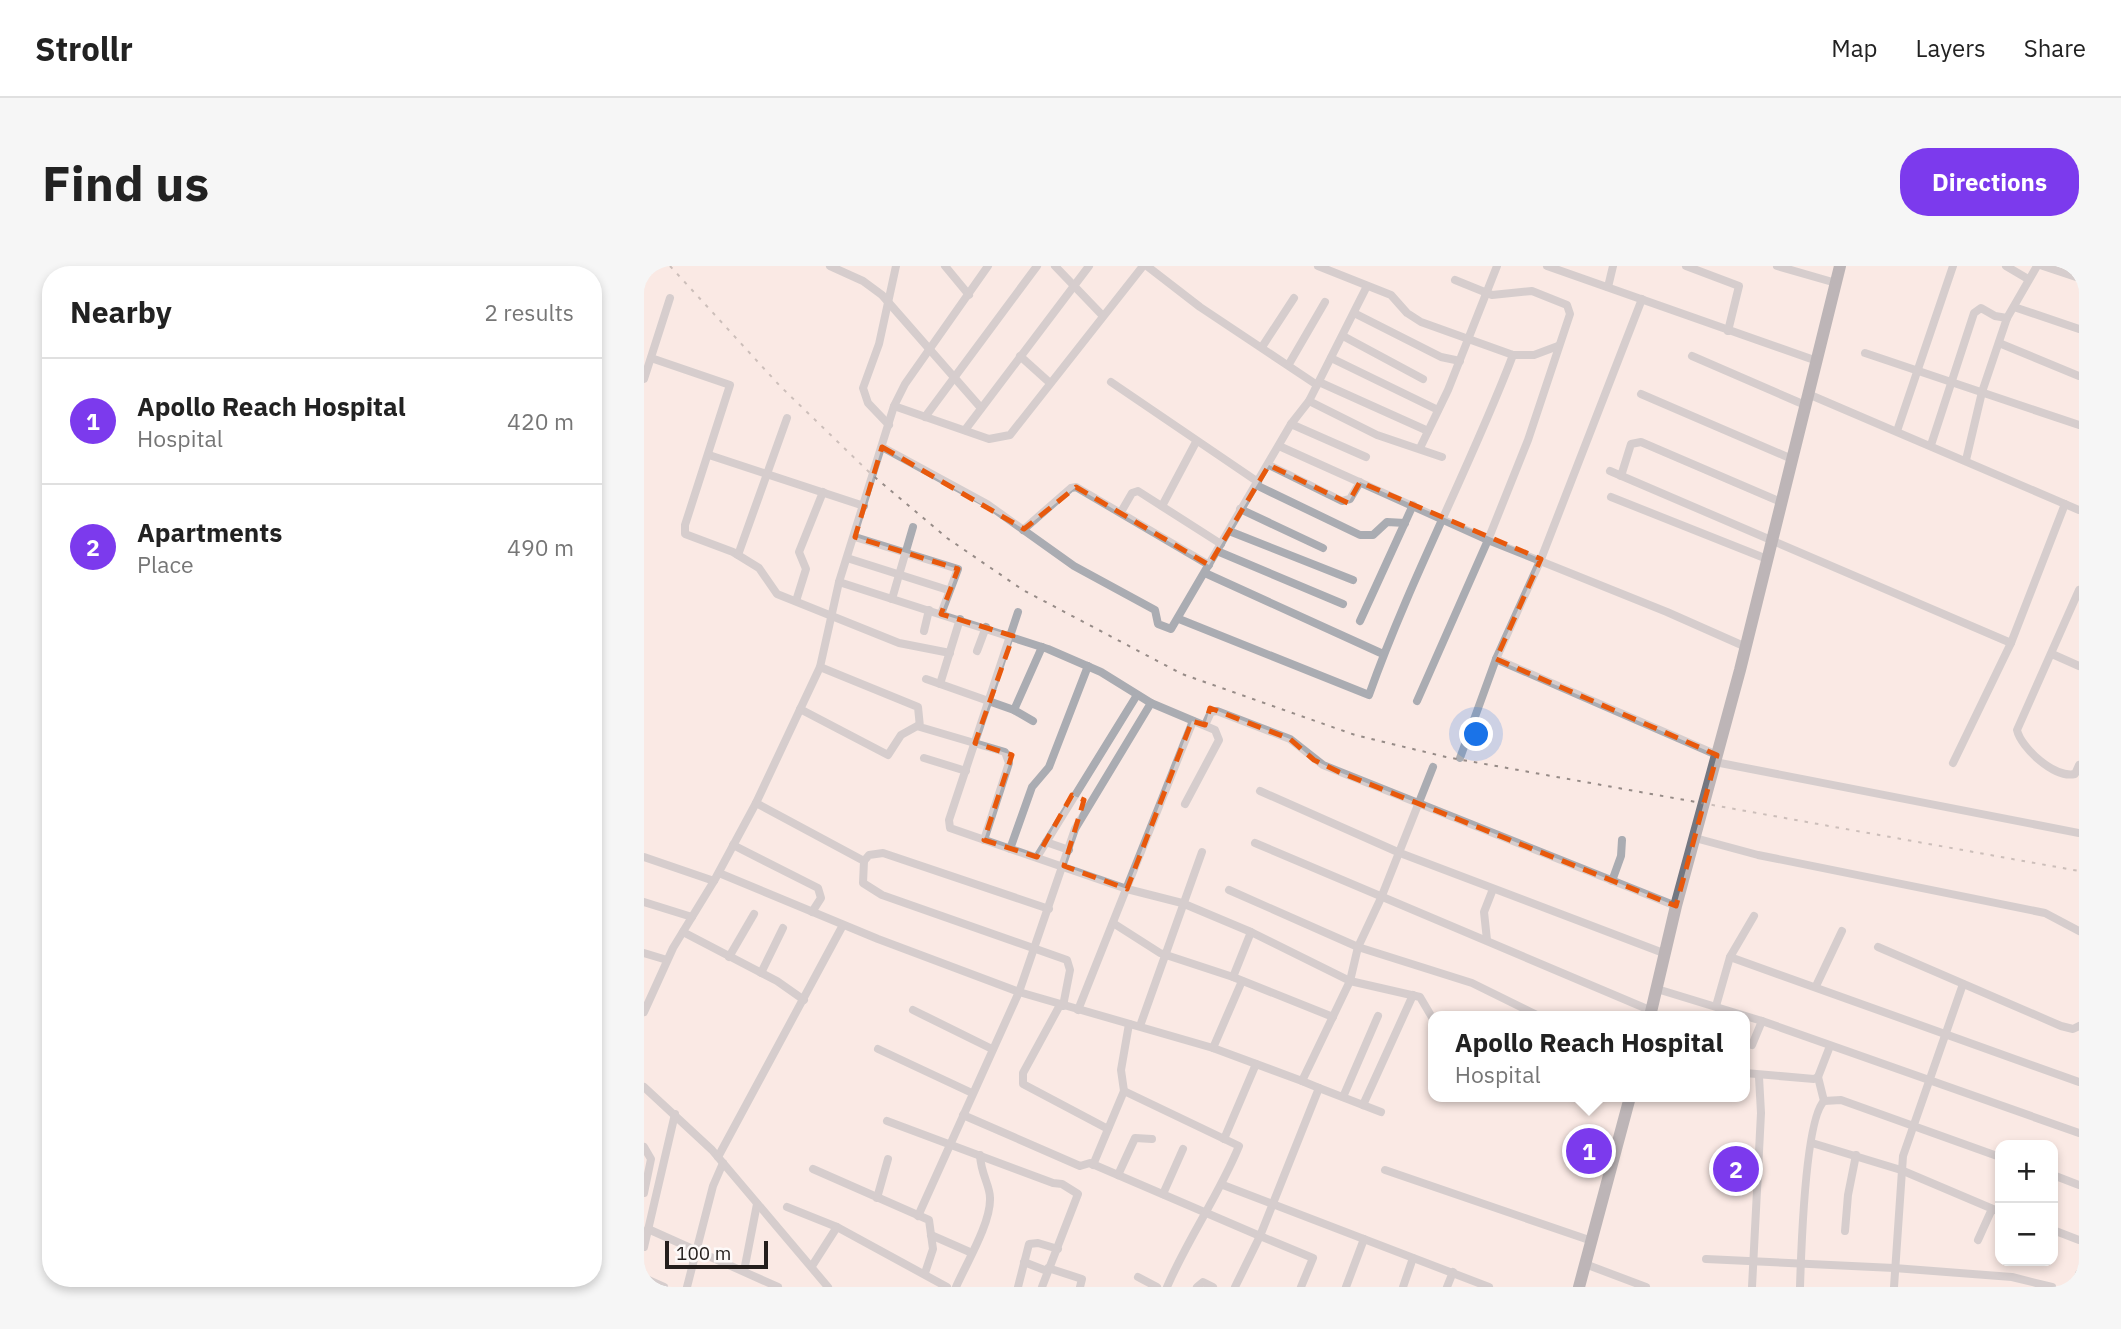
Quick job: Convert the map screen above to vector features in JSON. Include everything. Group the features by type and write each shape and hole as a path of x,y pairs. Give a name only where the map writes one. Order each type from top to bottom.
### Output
{"main road":[{"path":"1652,1011 1676,906 1746,648 1840,266"},
{"path":"1579,1287 1629,1102"}],"street":[{"path":"830,266 863,281 888,301 981,408"},
{"path":"889,425 868,403 863,388 875,359 896,266"},
{"path":"945,266 969,295"},
{"path":"644,1012 667,960 717,877 756,803 820,667 839,582 894,406 905,384 988,266"},
{"path":"925,417 1037,266"},
{"path":"1055,266 1102,315"},
{"path":"965,430 1088,266"},
{"path":"894,406 989,439 1010,435 1102,315 1145,266 1200,307 1318,383 1428,430"},
{"path":"1318,266 1391,295 1407,313 1421,322 1513,355 1534,355 1558,346"},
{"path":"1420,448 1460,361 1497,266"},
{"path":"1547,266 1817,361"},
{"path":"1608,287 1613,266"},
{"path":"1686,266 1739,286 1728,331"},
{"path":"1777,266 1836,283"},
{"path":"1897,431 1953,266"},
{"path":"2006,266 2028,279"},
{"path":"1966,460 1982,392 2007,318 2037,266"},
{"path":"2043,266 2079,278"},
{"path":"1417,701 1489,540 1528,440 1570,314 1567,304 1532,291 1499,296 1455,280"},
{"path":"882,447 987,504 1074,566 1155,610 1158,624 1171,629 1291,424 1310,401 1367,286"},
{"path":"644,379 670,298"},
{"path":"1262,347 1294,298"},
{"path":"1460,758 1496,659 1541,559 1642,299"},
{"path":"1289,364 1325,302"},
{"path":"2014,307 2079,329"},
{"path":"1931,445 1976,310 1981,308 1995,316 2007,318"},
{"path":"1354,313 1441,358 1460,361"},
{"path":"1343,336 1423,379"},
{"path":"1999,343 2079,376"},
{"path":"644,344 654,348"},
{"path":"1865,353 2079,425"},
{"path":"1179,619 1368,695 1383,654 1444,519 1513,355"},
{"path":"1020,356 1050,383"},
{"path":"1692,356 1897,431 2079,510"},
{"path":"651,358 730,386 684,530 688,537 738,555 768,577 777,594 899,643 950,653"},
{"path":"1331,358 1438,410"},
{"path":"1111,382 1257,484 1360,535 1373,535 1387,522 1405,523"},
{"path":"1640,394 1792,459"},
{"path":"1310,401 1377,435 1442,457"},
{"path":"738,555 787,418"},
{"path":"1291,424 1366,457"},
{"path":"1162,506 1196,442"},
{"path":"1621,476 1631,444 1641,442 1781,502"},
{"path":"1279,446 1489,540 1541,559 1746,648"},
{"path":"709,455 864,506"},
{"path":"1269,464 1342,500 1350,499 1360,482"},
{"path":"1610,471 2011,643"},
{"path":"1024,530 1071,488 1086,490 1207,569 1383,654"},
{"path":"1121,512 1135,491 1162,506 1219,547 1343,604"},
{"path":"796,601 806,569 799,552 823,492"},
{"path":"1611,498 1767,559"},
{"path":"1953,763 2011,643 2066,504"},
{"path":"1360,621 1413,505"},
{"path":"1240,509 1323,548"},
{"path":"892,599 913,527"},
{"path":"1229,531 1353,580"},
{"path":"855,537 958,569 940,614"},
{"path":"847,558 948,590"},
{"path":"839,582 1042,647 1088,666 1151,703 1215,730 1219,740 1185,804"},
{"path":"2079,590 2077,600 2018,726 2017,734 2033,756 2067,775 2077,775 2079,765"},
{"path":"924,631 929,610"},
{"path":"1018,612 1013,636 949,820 950,828 1127,889 1182,903 1251,932 1350,981 1420,997 1428,1011"},
{"path":"940,684 960,619"},
{"path":"977,651 986,627"},
{"path":"1014,710 1042,647"},
{"path":"2052,654 2079,666"},
{"path":"1496,659 1716,759 2079,833"},
{"path":"1010,849 1032,787 1049,767 1088,666"},
{"path":"820,667 918,707 919,724"},
{"path":"926,678 1014,710 1033,721"},
{"path":"1037,857 1137,695"},
{"path":"918,1216 1019,992 1080,818 1123,754 1151,703"},
{"path":"800,709 888,755 901,735 919,724"},
{"path":"1205,725 1211,712 1217,711 1290,739 1323,765 1676,906"},
{"path":"1077,1010 1193,721"},
{"path":"919,724 999,749 1009,757 984,841"},
{"path":"924,758 966,771"},
{"path":"1302,1082 1350,981 1358,947 1400,853 1433,767"},
{"path":"1261,791 1400,853 1666,954"},
{"path":"756,803 864,861"},
{"path":"1695,838 1758,855 2045,913 2079,931"},
{"path":"1612,881 1621,856 1622,840"},
{"path":"1046,842 1069,850"},
{"path":"1255,843 1381,898 1487,940 1647,1011"},
{"path":"733,845 818,888 821,898 813,912"},
{"path":"1140,1026 1163,954 1202,852"},
{"path":"1049,909 883,853 869,855 864,861 863,883 882,895 1034,947 1069,963 1062,1005 1023,1073 1023,1084 1108,1129"},
{"path":"644,856 717,877 1019,992 1213,1048 1381,1112"},
{"path":"1487,940 1484,912 1493,889"},
{"path":"1228,890 1358,947 1472,983 1529,1011"},
{"path":"644,902 692,916"},
{"path":"729,957 754,914"},
{"path":"1717,1006 1730,957 1754,916"},
{"path":"1113,923 1139,943 1163,954 1238,979 1333,1017"},
{"path":"687,1287 720,1160 843,925"},
{"path":"761,973 783,928"},
{"path":"1816,986 1842,931"},
{"path":"683,932 761,973 804,1000"},
{"path":"1213,1048 1238,979 1251,932"},
{"path":"1878,947 2068,1029 2079,1026"},
{"path":"644,953 667,960"},
{"path":"1730,957 1945,1031 2079,1082"},
{"path":"1894,1287 1901,1170 1927,1079 1963,984"},
{"path":"1657,989 1732,1011"},
{"path":"1363,1105 1413,995"},
{"path":"913,1010 992,1049"},
{"path":"1343,1097 1378,1016"},
{"path":"1750,1017 2079,1133"},
{"path":"1752,1045 1762,1021"},
{"path":"1093,1165 1124,1091 1121,1070 1129,1024"},
{"path":"1800,1287 1812,1143 1818,1110 1824,1101 1818,1077 1830,1046"},
{"path":"878,1049 972,1093"},
{"path":"1224,1139 1256,1064"},
{"path":"1750,1074 1810,1080 1818,1077"},
{"path":"1752,1287 1761,1113 1759,1077"},
{"path":"644,1087 720,1160 828,1287"},
{"path":"1235,1287 1260,1236 1319,1088"},
{"path":"1124,1091 1239,1146 1223,1185 1178,1259 1167,1287"},
{"path":"1824,1101 1841,1100 1995,1155"},
{"path":"644,1247 675,1114"},
{"path":"962,1115 1080,1166 1093,1165 1118,1175 1204,1214 1313,1258 1301,1287"},
{"path":"887,1121 1053,1183 1062,1184 1078,1194 1042,1287"},
{"path":"1118,1175 1135,1138 1152,1139"},
{"path":"1812,1143 1901,1170 1995,1210"},
{"path":"644,1147 651,1159 644,1193"},
{"path":"1163,1194 1183,1149"},
{"path":"956,1287 990,1209 990,1193 981,1172 981,1155"},
{"path":"1845,1231 1848,1195 1856,1155"},
{"path":"877,1198 888,1159"},
{"path":"813,1169 929,1220 933,1249 925,1273"},
{"path":"1385,1170 1592,1241"},
{"path":"2058,1177 2079,1185"},
{"path":"1223,1185 1489,1287"},
{"path":"744,1271 757,1204"},
{"path":"786,1207 837,1227 947,1287"},
{"path":"1978,1240 1995,1212"},
{"path":"647,1225 778,1287"},
{"path":"812,1266 837,1227"},
{"path":"2058,1232 2079,1240"},
{"path":"931,1235 972,1253"},
{"path":"1346,1287 1364,1239"},
{"path":"1018,1287 1029,1244 1038,1243 1058,1249"},
{"path":"1403,1287 1413,1258"},
{"path":"1706,1259 1752,1259 1894,1268 2012,1278 2052,1287"},
{"path":"1024,1262 1082,1279 1080,1287"},
{"path":"1585,1264 1646,1287"},
{"path":"1447,1287 1453,1272"},
{"path":"2076,1287 2079,1274"},
{"path":"1138,1277 1157,1287"},
{"path":"644,1278 664,1287"},
{"path":"1197,1287 1203,1282 1213,1287"}],"highlighted area":[{"path":"882,447 1024,529 1076,487 1209,565 1269,465 1348,503 1360,482 1541,559 1496,659 1717,755 1676,906 1339,772 1314,760 1290,739 1210,708 1205,725 1192,721 1127,889 1064,866 1084,800 1072,795 1037,857 984,840 1012,755 975,743 1013,636 941,614 958,569 855,537"}],"railway":[{"path":"670,266 780,386 870,473 947,538 1023,590 1182,674 1355,735 1446,757 2079,871"}],"place":[{"name":"Apollo Reach Hospital","path":"1589,1151"},
{"name":"Apartments","path":"1736,1169"}]}
